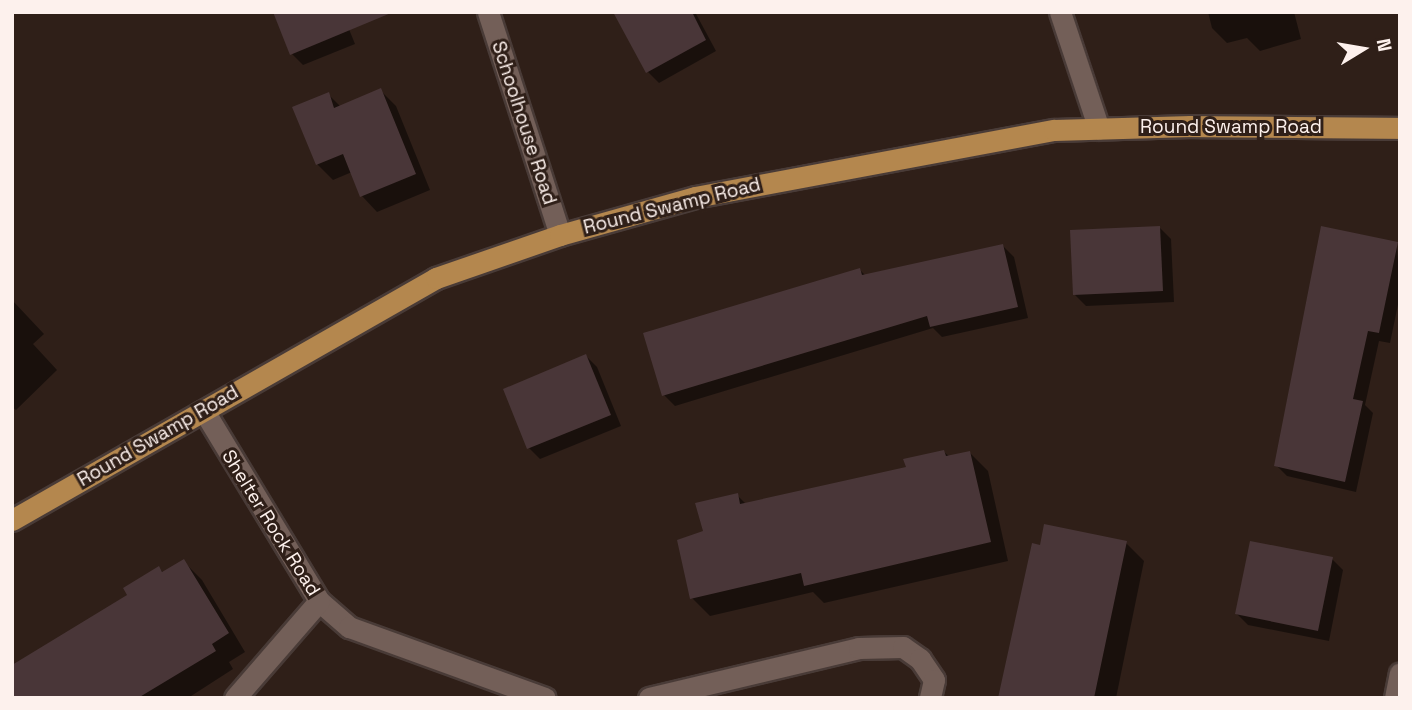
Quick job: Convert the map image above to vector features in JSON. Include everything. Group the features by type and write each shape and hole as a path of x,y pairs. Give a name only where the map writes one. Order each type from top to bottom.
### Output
{"main road":[{"name":"Round Swamp Road","path":"12,520 436,278 560,234 695,197 849,166 1054,130 1400,128"}],"street":[{"name":"Schoolhouse Road","path":"488,12 560,234"},
{"path":"1060,12 1099,129"},
{"name":"Shelter Rock Road","path":"204,411 319,601 360,632 545,698"},
{"path":"235,698 319,601"},
{"path":"649,698 859,648 903,647 920,659 934,680 930,698"},
{"path":"1395,698 1400,673"}],"building":[{"path":"273,12 391,12 391,13 290,55"},
{"path":"613,12 692,12 706,40 646,73"},
{"path":"381,88 416,174 360,197 343,154 316,165 292,107 329,92 334,108"},
{"path":"1160,226 1163,291 1073,295 1070,230"},
{"path":"1321,226 1398,242 1379,333 1368,331 1353,399 1363,401 1345,482 1274,466"},
{"path":"1003,244 1018,307 930,327 927,316 662,396 643,333 860,268 862,275"},
{"path":"586,354 611,415 527,449 503,389"},
{"path":"944,450 946,456 970,451 991,542 804,586 801,573 690,599 677,540 703,531 695,503 738,493 740,504 906,467 903,459"},
{"path":"1044,524 1127,541 1094,698 998,698 1032,543 1040,545"},
{"path":"1250,541 1333,557 1318,631 1235,614"},
{"path":"184,559 229,633 212,644 216,651 138,698 12,698 12,665 127,595 123,588 159,566 162,572"}]}
